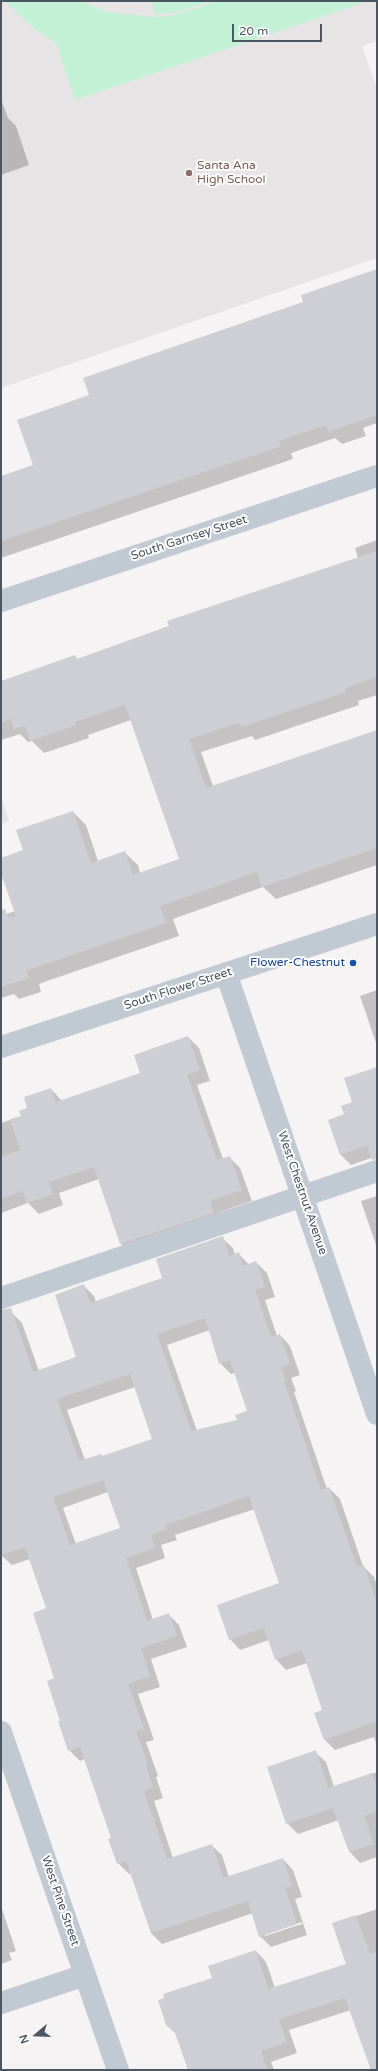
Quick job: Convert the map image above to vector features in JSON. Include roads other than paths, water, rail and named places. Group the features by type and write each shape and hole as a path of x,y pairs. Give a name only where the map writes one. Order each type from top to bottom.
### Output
{"street":[{"name":"South Garnsey Street","path":"1,601 377,476"},
{"name":"South Flower Street","path":"1,1046 377,924"},
{"name":"West Chestnut Avenue","path":"226,973 377,1414"},
{"path":"1,1298 377,1171"},
{"name":"West Pine Street","path":"1,1732 118,2070"},
{"path":"1,2003 85,1975"}],"place":[{"name":"Santa Ana High School","path":"189,173"},
{"name":"Flower-Chestnut","path":"353,963"}]}
